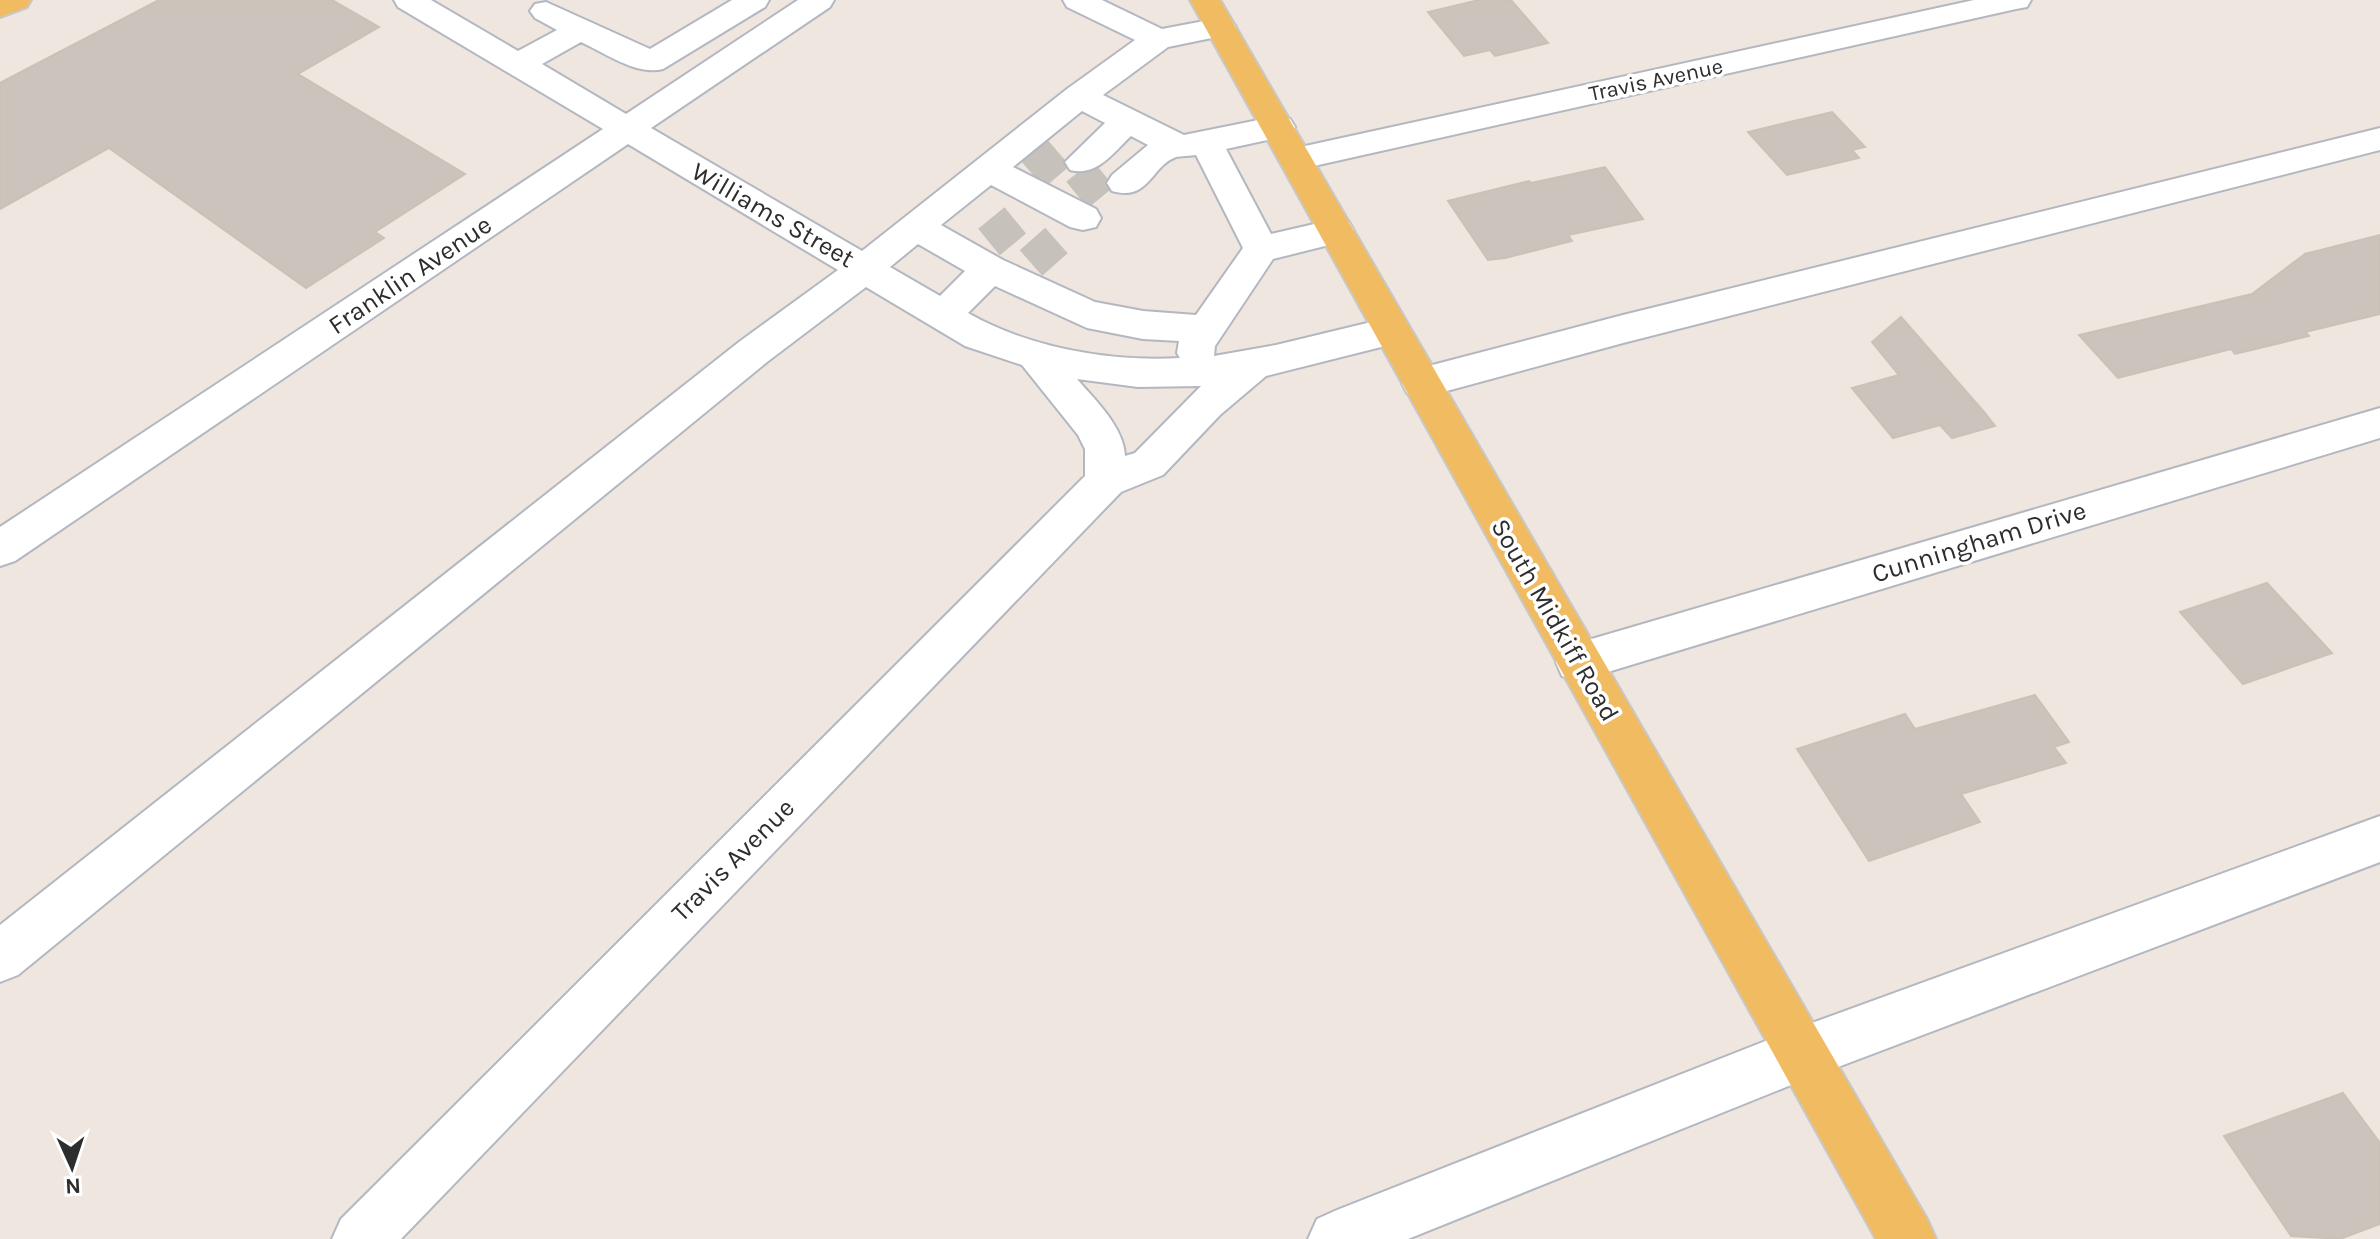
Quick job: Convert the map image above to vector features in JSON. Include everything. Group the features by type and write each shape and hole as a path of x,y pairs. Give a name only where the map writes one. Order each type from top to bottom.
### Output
{"main road":[{"path":"0,8 16,0"},
{"name":"South Midkiff Road","path":"1213,13 1907,1239"}],"street":[{"path":"546,11 652,62 754,0"},
{"name":"Franklin Avenue","path":"0,549 819,0"},
{"path":"1078,0 1158,39"},
{"name":"Travis Avenue","path":"1128,120 1180,147 1206,142 1287,143 2016,0"},
{"name":"Williams Street","path":"428,3 518,64 627,130 978,336 1025,353 1080,367 1157,373"},
{"path":"943,315 1048,211 1128,120 1158,39 1213,13"},
{"path":"518,64 580,30"},
{"path":"682,45 719,66"},
{"path":"0,957 753,352 864,269 989,169 1128,120"},
{"path":"916,227 1048,211 1128,120"},
{"path":"1421,383 1623,329 2380,139"},
{"path":"1206,142 1261,249"},
{"path":"989,169 1048,211"},
{"path":"1048,211 1053,298 1025,353 1094,426 1105,449 1106,481"},
{"path":"1197,370 1196,344 1261,249 1336,231"},
{"path":"1053,298 1087,314 1143,325 1207,329"},
{"name":"Travis Avenue","path":"1157,373 1254,364 1392,331"},
{"name":"Travis Avenue","path":"361,1239 1106,481 1149,464 1206,404 1254,364"},
{"name":"Cunningham Drive","path":"1578,662 2380,423"},
{"path":"1337,1239 1801,1054 2380,839"}],"building":[{"path":"159,0 332,0 379,27 298,74 465,174 375,232 384,238 306,288 109,148 0,209 0,83"},
{"path":"1479,0 1511,0 1548,43 1495,56 1490,50 1464,56 1428,12"},
{"path":"1832,112 1865,147 1852,150 1859,158 1787,175 1748,132"},
{"path":"1605,167 1643,219 1568,235 1572,241 1505,258 1488,260 1448,201 1529,181"},
{"path":"2380,235 2380,314 2305,332 2309,336 2235,354 2231,349 2118,378 2079,335 2252,294 2305,254"},
{"path":"1901,317 1995,426 1952,438 1940,425 1893,438 1852,388 1899,375 1872,342"},
{"path":"2267,583 2332,653 2243,684 2180,612"},
{"path":"2035,695 2069,742 2054,747 2066,763 1961,794 1980,822 1869,861 1797,749 1905,714 1915,729"},
{"path":"2343,1093 2380,1143 2380,1224 2340,1239 2291,1236 2224,1136"}],"tunnel":[{"path":"1033,175 1062,150"},
{"path":"1077,195 1104,173"},
{"path":"989,242 1017,219"},
{"path":"1031,263 1057,240"}]}
